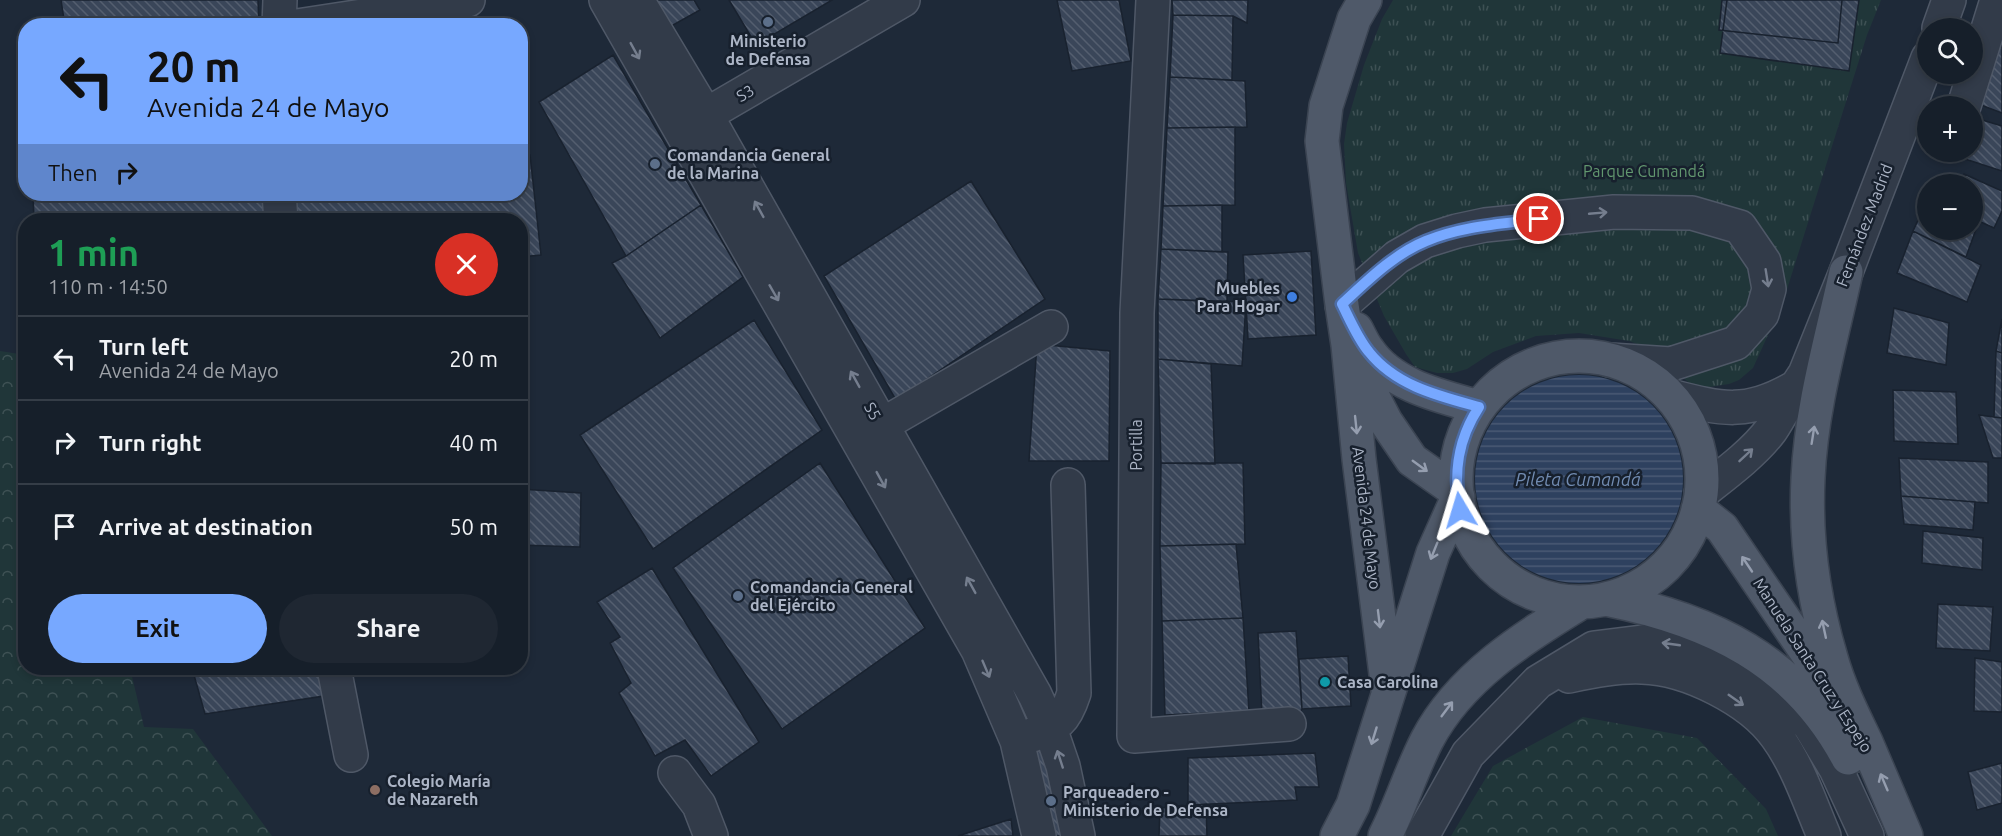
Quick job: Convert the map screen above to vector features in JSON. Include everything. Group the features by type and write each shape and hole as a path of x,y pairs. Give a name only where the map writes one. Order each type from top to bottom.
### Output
{"main road":[{"name":"Avenida 24 de Mayo","path":"1365,0 1354,19 1326,106 1322,141 1388,690"},
{"path":"1846,272 1813,431 1808,477 1808,511 1813,572 1831,659 1840,685 1866,742"},
{"name":"Avenida 24 de Mayo","path":"1342,304 1368,352 1386,369 1420,388 1479,407"},
{"name":"Avenida 24 de Mayo","path":"1348,345 1386,422 1412,460 1457,494"},
{"path":"1337,836 1353,805 1433,554 1457,494 1457,464 1461,444 1468,424 1479,407 1502,382 1531,365 1564,356 1587,356 1610,360 1642,374 1670,396 1684,415 1694,436 1700,458 1700,501 1684,543 1660,572 1640,586 1594,601 1518,642 1479,675 1453,702 1426,741 1384,836"},
{"name":"Manuela Santa Cruz y Espejo","path":"1457,494 1464,522 1475,544 1500,573 1521,587 1545,597 1594,601 1666,613 1721,634 1756,655 1789,680 1811,703 1836,736 1854,768 1882,836"},
{"name":"Manuela Santa Cruz y Espejo","path":"1700,501 1722,528 1866,742 1906,836"}],"street":[{"path":"279,18 280,0"},
{"name":"S5","path":"606,0 693,123"},
{"name":"S5","path":"637,0 693,123 870,432 1035,695 1050,728 1062,766 1078,836"},
{"name":"S3","path":"693,123 903,0"},
{"name":"Portilla","path":"1153,0 1137,313 1134,736 1289,724"},
{"path":"1943,18 1950,0"},
{"path":"1967,96 1997,0"},
{"path":"372,18 457,9"},
{"name":"Fernández Madrid","path":"1700,501 1770,430 1794,388 1805,374 1918,84"},
{"path":"1342,304 1397,257 1425,241 1485,225 1614,212 1692,213 1740,227 1764,262 1768,289 1762,314 1736,343 1671,364 1610,360"},
{"path":"870,432 1051,327"},
{"path":"1670,396 1713,406 1753,407 1794,388"},
{"name":"S5","path":"870,432 978,650 1017,741 1039,836"},
{"path":"1017,741 1050,728 1067,714 1074,693 1068,485"},
{"path":"1422,836 1468,754 1538,682 1594,648 1650,641 1702,648 1751,672 1783,696 1810,726 1836,769 1867,836"},
{"path":"1538,682 1604,669 1644,667 1685,675 1729,695 1755,714 1777,736 1794,767 1824,836"},
{"path":"335,675 351,755"},
{"path":"675,773 699,806 711,836"}],"green space":[{"name":"Parque Cumandá","path":"1393,0 1881,0 1867,35 1783,302 1753,368 1739,380 1729,384 1703,388 1687,381 1663,357 1651,349 1629,341 1579,333 1536,336 1493,352 1467,369 1453,373 1437,373 1415,367 1384,316 1358,253 1346,183 1344,144 1347,123 1364,65 1382,19"},
{"path":"0,351 18,354 18,675 132,675 144,727 193,729 272,836 0,836"},
{"path":"1583,717 1697,738 1766,809 1778,836 1451,836 1493,766"}],"water":[{"name":"Pileta Cumandá","path":"1569,375 1589,375 1609,379 1628,387 1653,405 1666,421 1675,439 1683,469 1679,509 1675,519 1666,537 1653,553 1637,566 1609,579 1589,583 1569,583 1549,579 1530,571 1513,560 1498,545 1479,509 1475,489 1475,469 1479,449 1487,430 1498,413 1513,398 1549,379"}],"building":[{"path":"61,0 258,0 259,18 64,18"},
{"name":"Ministerio de Defensa","path":"649,0 694,0 700,10 666,29"},
{"name":"Ministerio de Defensa","path":"729,0 832,0 756,45"},
{"path":"1057,0 1119,0 1131,61 1072,71"},
{"path":"1172,0 1248,0 1247,23 1233,16 1173,15"},
{"path":"1722,0 1842,0 1838,43 1719,30"},
{"path":"1727,0 1859,0 1849,71 1720,53"},
{"path":"1173,15 1233,16 1232,80 1170,77"},
{"path":"1998,44 2002,45 2002,113 1983,106 1983,98"},
{"path":"613,55 701,205 626,256 539,102"},
{"path":"1170,77 1245,81 1247,127 1167,128"},
{"path":"1983,120 2002,126 2002,171 1974,162 1983,162"},
{"path":"1235,127 1235,205 1163,206 1167,128"},
{"path":"528,155 530,155 541,255 528,256 528,213 293,213 292,201 528,201"},
{"path":"971,181 1045,299 896,400 824,276"},
{"path":"1983,182 2002,191 2002,211 1994,228 1983,223"},
{"path":"33,201 268,201 268,213 34,213"},
{"path":"701,205 743,277 660,338 612,263"},
{"path":"1222,205 1222,252 1161,249 1163,206"},
{"path":"1913,231 1917,233 1917,240 1931,240 1981,265 1967,302 1897,273"},
{"path":"1931,240 1972,240 1966,257"},
{"path":"1161,249 1228,252 1227,302 1158,299"},
{"path":"1311,251 1316,335 1248,339 1243,255"},
{"path":"1158,299 1246,302 1242,366 1158,359"},
{"path":"1894,308 1949,323 1946,365 1887,353"},
{"path":"2002,319 2002,353 1996,351"},
{"path":"754,320 822,430 653,549 580,435"},
{"path":"1037,344 1110,351 1109,461 1029,461"},
{"path":"1996,351 2002,353 2002,418 1994,417"},
{"path":"1158,359 1211,364 1215,464 1161,463"},
{"path":"1893,390 1956,392 1958,444 1894,441"},
{"path":"1979,415 2002,418 2002,458 1993,458"},
{"path":"1899,458 1988,462 1988,503 1901,496"},
{"path":"820,463 925,628 782,729 673,568"},
{"path":"1161,463 1243,463 1245,544 1160,546"},
{"path":"528,490 581,493 580,547 528,545"},
{"path":"1901,496 1975,502 1973,530 1904,524"},
{"path":"1923,531 1983,538 1982,570 1922,563"},
{"path":"1236,544 1243,618 1162,621 1160,546"},
{"path":"652,568 759,742 711,776 685,740 655,756 619,693 631,683 610,643 620,637 597,602"},
{"path":"1938,604 1993,607 1990,651 1936,648"},
{"path":"1243,618 1249,711 1165,715 1162,621"},
{"path":"1296,631 1302,709 1299,714 1262,715 1258,633"},
{"name":"Casa Carolina","path":"1348,656 1351,706 1302,709 1299,659"},
{"path":"1975,658 2002,662 2002,712 1974,711"},
{"path":"194,675 321,675 324,696 205,714"},
{"name":"Parqueadero - Ministerio de Defensa","path":"1046,737 1070,836 1046,836 1025,745"},
{"path":"1315,753 1319,787 1295,787 1297,800 1188,805 1188,758"},
{"path":"2002,763 2002,803 1977,810 1968,772"},
{"path":"1206,804 1207,836 1159,836 1160,808"},
{"path":"1011,819 1013,836 958,836"}],"place":[{"name":"Ministerio de Defensa","path":"768,22"},
{"name":"Comandancia General de la Marina","path":"655,164"},
{"name":"Muebles Para Hogar","path":"1292,297"},
{"name":"Comandancia General del Ejército","path":"738,596"},
{"name":"Casa Carolina","path":"1325,682"},
{"name":"Colegio María de Nazareth","path":"375,790"},
{"name":"Parqueadero - Ministerio de Defensa","path":"1051,801"}],"route":[{"path":"1460,510 1456,491 1459,453 1468,424 1479,407 1420,388 1386,369 1368,352 1342,304 1397,257 1425,241 1485,225 1539,219"}]}
